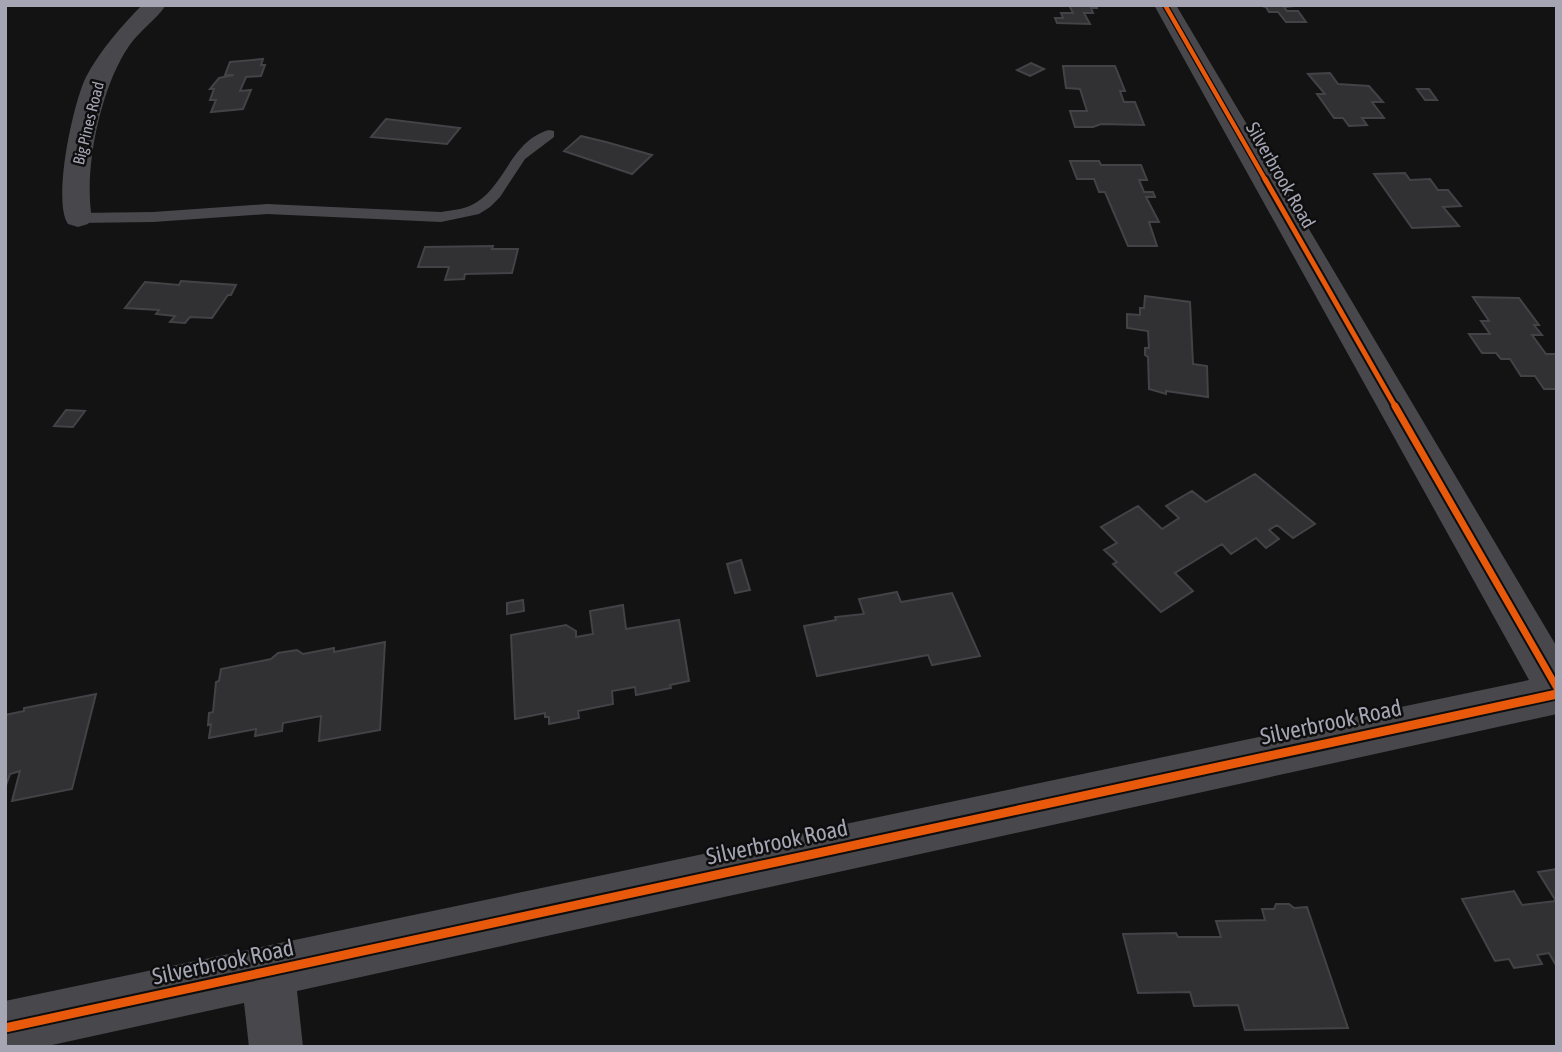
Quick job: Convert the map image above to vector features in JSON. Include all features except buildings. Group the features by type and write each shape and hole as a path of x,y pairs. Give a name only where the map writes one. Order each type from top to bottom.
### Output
{"street":[{"name":"Big Pines Road","path":"78,218 74,196 77,163 97,80 120,41 155,5"},
{"name":"Silverbrook Road","path":"1165,5 1557,688"},
{"name":"Silverbrook Road","path":"5,1028 1557,694"},
{"path":"268,972 276,1047"}],"lane":[{"path":"78,218 153,217 267,209 441,217 473,211 485,204 495,194 520,156 549,134"}],"cycle path":[{"path":"1165,5 1557,688"},
{"path":"5,1028 1557,694"}]}
